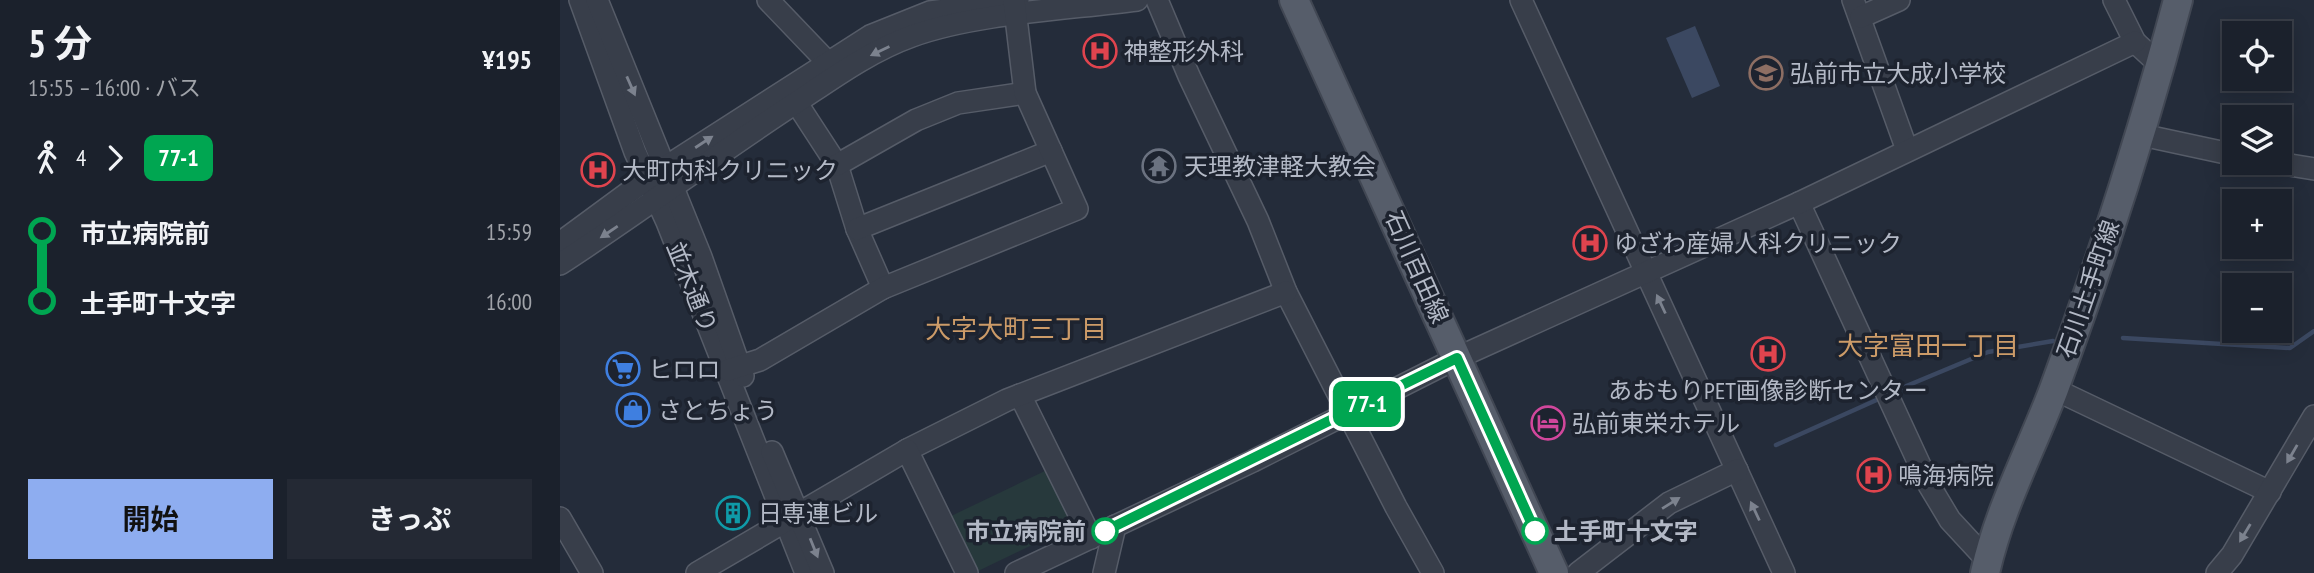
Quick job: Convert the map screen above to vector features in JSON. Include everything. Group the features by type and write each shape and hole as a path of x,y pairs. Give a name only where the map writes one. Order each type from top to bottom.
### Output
{"main road":[{"name":"石川百田線","path":"1294,0 1554,573"},
{"name":"石川土手町線","path":"1987,567 2142,135 2178,0"}],"street":[{"name":"並木通り","path":"579,0 647,179 665,193"},
{"name":"並木通り","path":"597,0 666,167 665,193 732,368 793,518 823,573"},
{"path":"768,0 834,68"},
{"path":"560,264 796,102 870,36 927,6 1137,0"},
{"path":"1157,0 1189,76 1258,220 1286,292 1433,573"},
{"path":"1521,0 1784,573"},
{"path":"1899,0 1857,9 1907,150"},
{"path":"2114,0 2135,42 2161,66"},
{"path":"560,243 647,179 834,68 911,36 1016,5"},
{"path":"732,368 760,360 883,288 1077,209 1025,93 1016,5"},
{"path":"1016,573 1457,358 1799,203 2135,42"},
{"path":"837,165 916,120 958,103 1025,93"},
{"path":"796,102 837,165 858,229 883,288"},
{"path":"2142,135 2222,152"},
{"path":"858,229 1051,151"},
{"path":"2292,165 2314,169"},
{"path":"1799,203 1910,447 1950,520 1987,567"},
{"path":"697,573 907,450 1020,395 1286,292"},
{"path":"2053,389 2270,492"},
{"path":"1020,395 1091,538"},
{"path":"2217,573 2232,555 2314,416"},
{"path":"907,450 967,573"},
{"path":"1577,573 1669,503 1737,470"},
{"path":"560,518 592,573"},
{"name":"並木通り","path":"793,518 806,573"},
{"path":"1104,573 1115,526"}],"shaded area":[{"path":"1047,470 1074,525 976,572 949,517"}],"water":[{"path":"1695,26 1720,86 1692,98 1666,38"}],"waterway":[{"path":"2123,338 2290,348 2314,331"},
{"path":"1892,392 1988,352 2053,341"},
{"path":"1776,445 1881,398"}],"bus line":[{"name":"77-1","path":"1105,531 1253,461 1457,358 1535,531"}],"place":[{"name":"神整形外科","path":"1100,51"},
{"name":"弘前市立大成小学校","path":"1766,73"},
{"name":"天理教津軽大教会","path":"1159,166"},
{"name":"大町内科クリニック","path":"598,170"},
{"name":"ゆざわ産婦人科クリニック","path":"1590,243"},
{"name":"あおもりPET画像診断センター","path":"1768,354"},
{"name":"ヒロロ","path":"623,369"},
{"name":"さとちょう","path":"633,410"},
{"name":"弘前東栄ホテル","path":"1548,423"},
{"name":"鳴海病院","path":"1874,475"},
{"name":"日専連ビル","path":"733,513"},
{"name":"市立病院前","path":"1105,531"},
{"name":"土手町十文字","path":"1535,531"}],"district":[{"name":"大字大町三丁目","path":"1016,328"},
{"name":"大字富田一丁目","path":"1928,345"}]}
